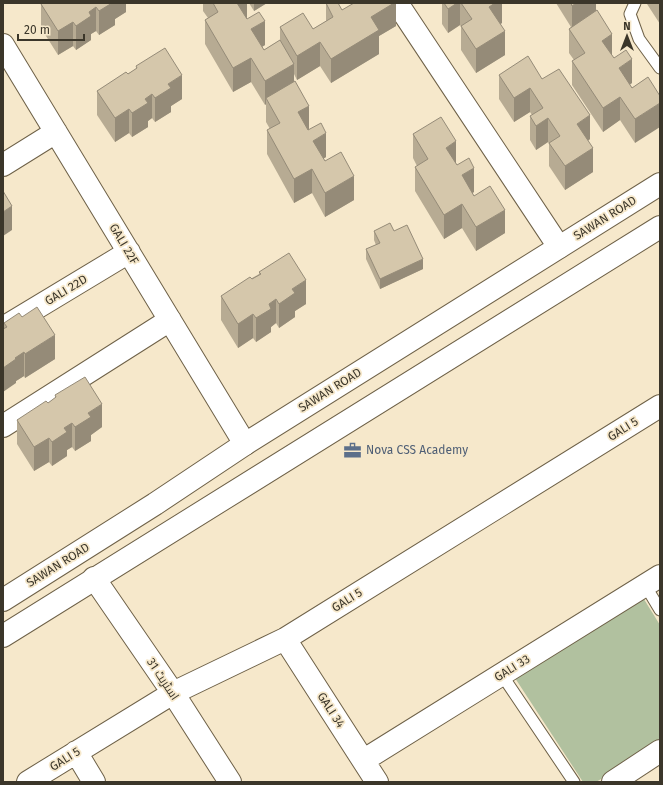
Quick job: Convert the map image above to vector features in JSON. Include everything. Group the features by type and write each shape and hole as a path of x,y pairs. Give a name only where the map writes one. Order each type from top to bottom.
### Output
{"street":[{"path":"398,3 559,248"},
{"name":"GALI 22F","path":"3,45 245,444"},
{"path":"3,165 56,132"},
{"name":"SAWAN ROAD","path":"3,600 155,504 245,444 660,184"},
{"path":"3,636 660,227"},
{"name":"GALI 22D","path":"3,328 129,252"},
{"path":"3,426 170,320"},
{"name":"GALI 5","path":"28,782 173,693 285,639 660,406"},
{"name":"اسٹریٹ 31","path":"94,578 173,693 230,782"},
{"name":"GALI 33","path":"364,760 652,581"},
{"name":"GALI 34","path":"285,639 377,782"},
{"path":"613,782 660,751"},
{"path":"76,752 94,782"}],"lane":[{"path":"635,3 630,14 639,39 660,68"},
{"path":"652,581 660,610"},
{"path":"502,675 574,782"}],"green space":[{"path":"642,596 660,625 660,744 596,782 583,782 513,675"}],"building":[{"path":"112,3 99,11 96,7 89,12 91,16 76,26 73,22 58,31 41,4"},
{"path":"213,3 237,3 247,19 259,12 265,21 251,29 264,50 280,40 294,64 265,81 251,58 233,68 205,20 218,12"},
{"path":"326,3 338,3 342,10 354,3 394,3 371,17 379,30 331,59 320,42 297,56 280,27 303,13 313,29 333,17"},
{"path":"444,3 457,3 448,9"},
{"path":"461,3 495,3 489,7 505,31 476,49 461,26 472,19"},
{"path":"597,10 612,34 602,41 614,58 626,50 632,59 619,68 632,88 648,77 660,96 660,103 635,119 620,97 603,108 572,61 585,53 569,29"},
{"path":"165,48 182,75 168,84 171,88 155,98 152,94 145,99 148,103 132,113 129,109 115,118 97,91 126,72 128,74 137,68 136,66"},
{"path":"528,56 542,79 559,69 590,115 577,124 593,148 565,166 549,143 560,136 548,118 536,126 530,116 543,108 530,88 514,98 499,75"},
{"path":"295,81 309,106 298,112 308,130 321,123 326,133 313,141 325,161 341,152 354,176 325,193 312,169 294,179 267,130 280,123 266,98"},
{"path":"441,117 456,141 446,148 457,165 469,158 474,168 462,175 474,196 490,186 505,210 476,227 462,204 444,215 415,167 428,159 413,134"},
{"path":"3,191 12,206 3,212"},
{"path":"390,223 394,231 407,225 423,259 380,279 366,249 380,243 374,231"},
{"path":"289,253 306,280 292,289 295,293 279,304 276,299 269,304 271,309 256,318 253,314 238,324 221,296 250,277 252,279 261,274 259,272"},
{"path":"37,307 55,335 25,354 24,352 3,368 3,329 7,327 4,323 19,313 22,317"},
{"path":"85,377 102,404 88,413 91,417 75,427 72,423 64,428 67,432 52,442 49,438 34,447 17,420 46,401 48,403 56,397 55,395"}],"place":[{"name":"Nova CSS Academy","path":"353,450"}]}
